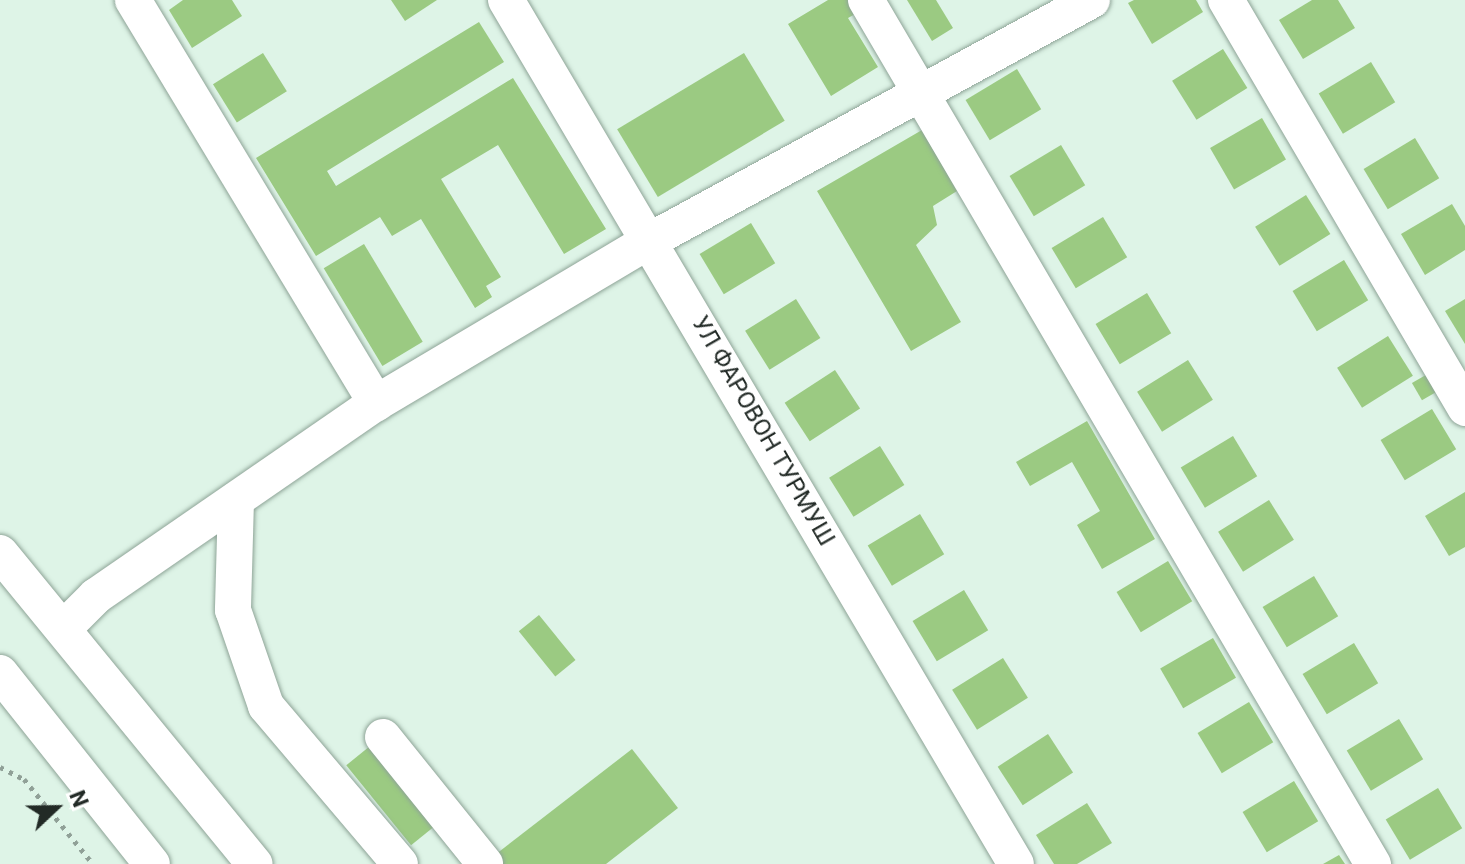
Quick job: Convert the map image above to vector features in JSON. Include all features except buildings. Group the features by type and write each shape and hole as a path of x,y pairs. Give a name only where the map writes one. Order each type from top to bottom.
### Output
{"street":[{"path":"133,0 376,403"},
{"name":"УЛ ФАРОВОН ТУРМУШ","path":"506,0 651,240 1016,864"},
{"path":"866,0 1373,864"},
{"path":"64,628 96,596 376,403 651,240 924,96 1092,0"},
{"path":"1226,0 1465,408"},
{"path":"236,500 233,610 266,706 400,864"},
{"path":"0,553 255,864"},
{"path":"2,679 152,864"},
{"path":"383,737 485,864"}],"path":[{"path":"0,767 24,779 93,864"}]}
